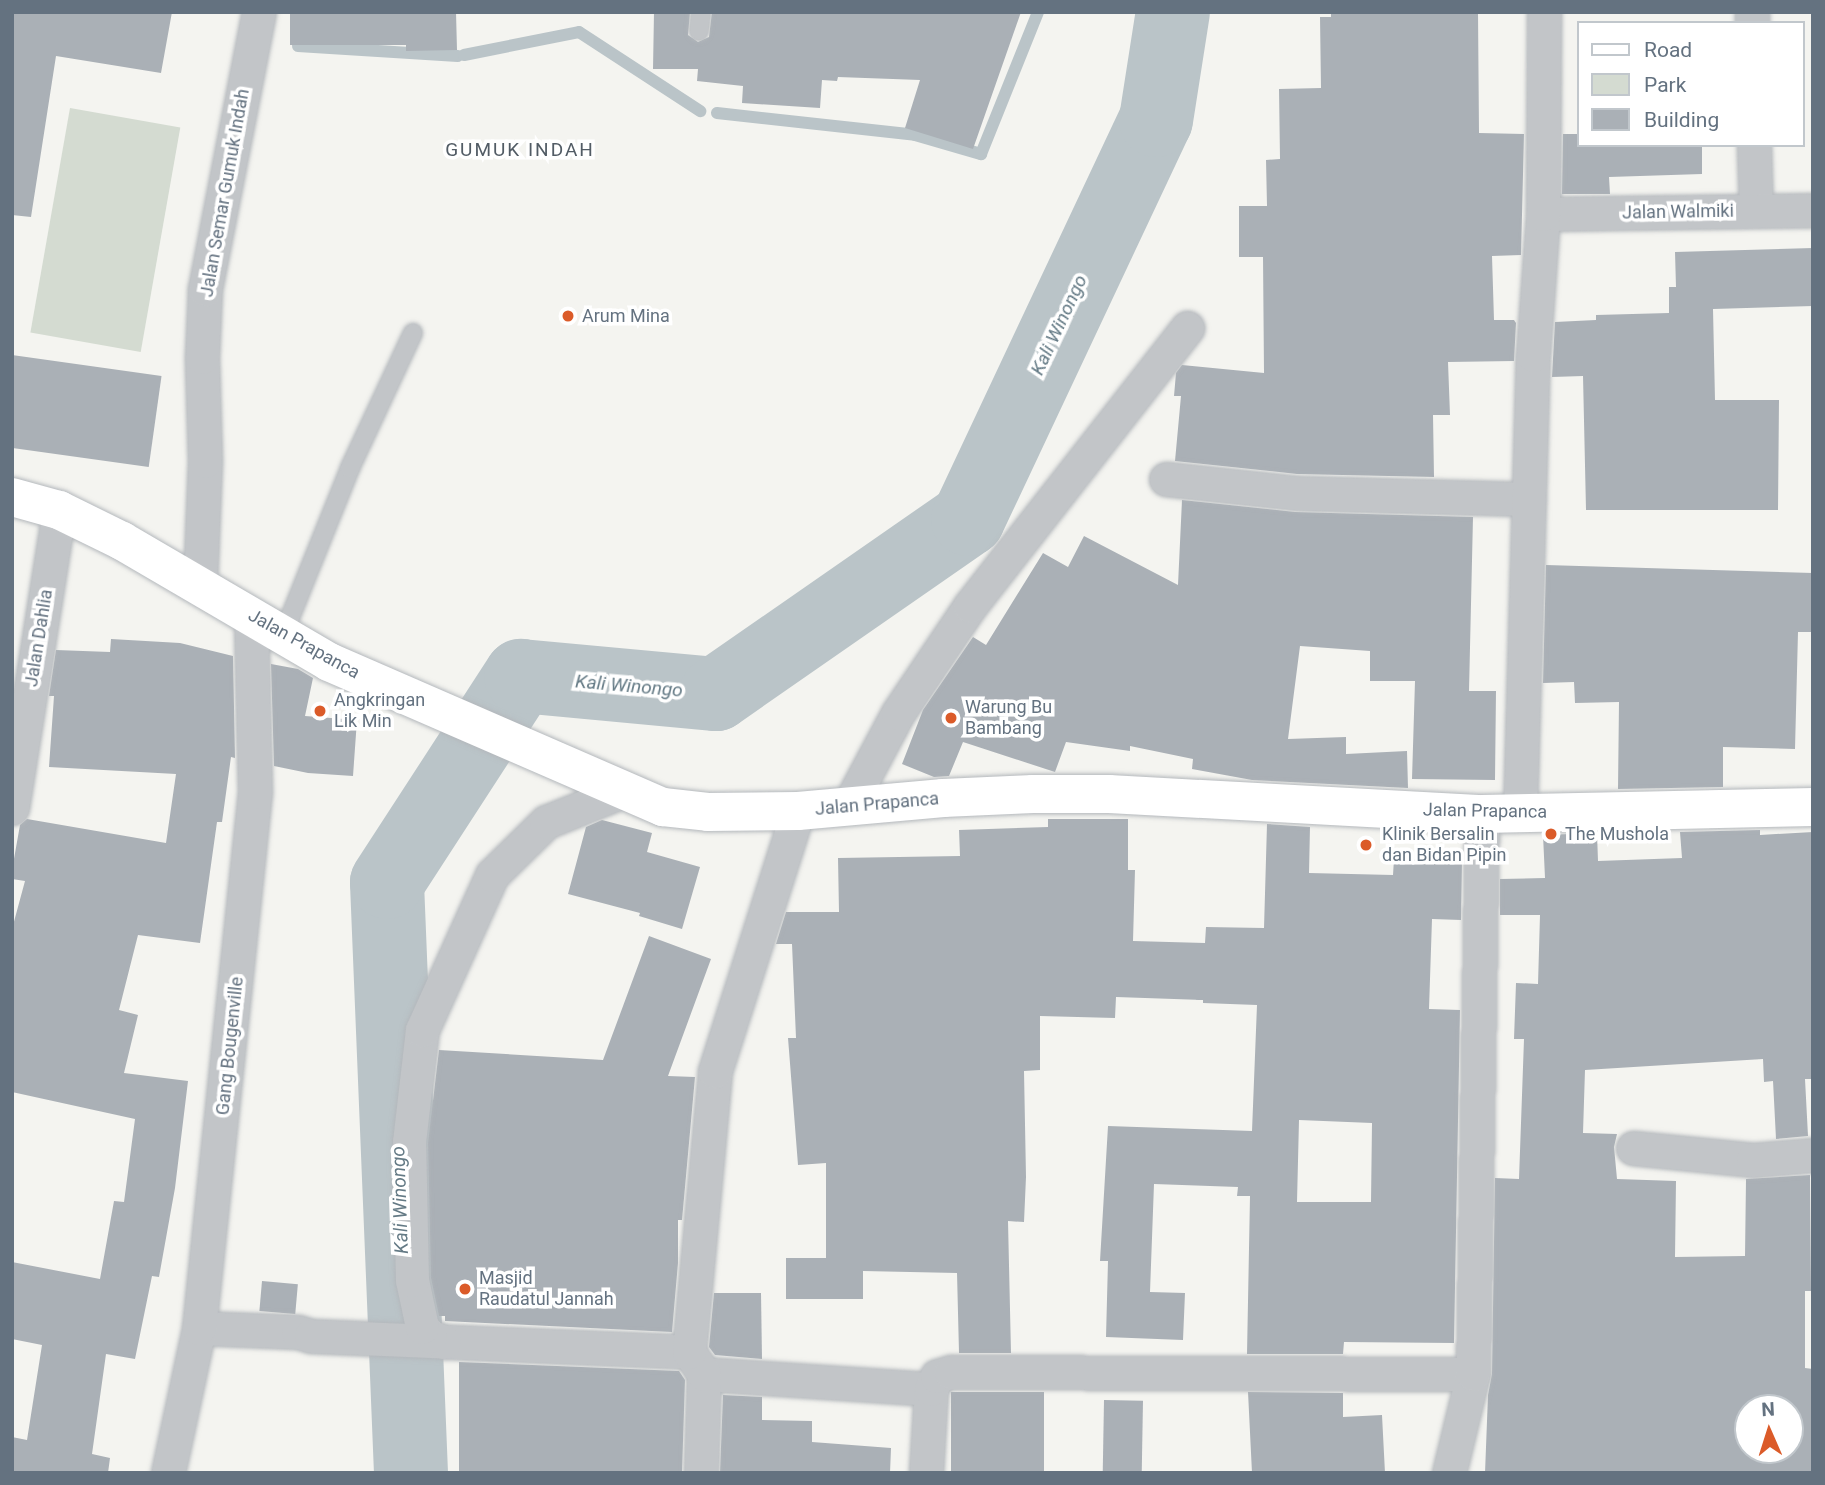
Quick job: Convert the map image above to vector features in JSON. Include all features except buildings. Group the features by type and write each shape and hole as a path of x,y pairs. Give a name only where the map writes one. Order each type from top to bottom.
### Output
{"street":[{"name":"Jalan Semar Gumuk Indah","path":"200,585 205,461 202,357 205,289 259,12"},
{"path":"1520,813 1533,355 1543,214 1544,12"},
{"path":"1754,147 1756,211"},
{"name":"Jalan Walmiki","path":"1543,214 1813,210"},
{"path":"849,804 898,713 970,606 1187,328"},
{"path":"1166,479 1296,493 1529,499"},
{"name":"Jalan Prapanca","path":"12,497 59,510 122,541 329,662 663,807 708,812 797,811 849,804 1033,793 1109,794 1482,814 1813,807"},
{"name":"Jalan Dahlia","path":"12,808 59,510"},
{"name":"Gang Bougenville","path":"168,1473 199,1328 255,792 251,616"},
{"path":"437,1341 422,1326 412,1280 409,1142 422,1030 492,875 546,822 623,791"},
{"path":"701,1473 696,1363 715,1071 797,811"},
{"path":"1449,1473 1473,1374 1482,814"},
{"path":"1633,1148 1753,1160 1813,1155"},
{"path":"199,1328 437,1341 696,1363 930,1389"},
{"path":"926,1473 930,1389 937,1376 951,1371 1473,1374"}],"lane":[{"path":"699,32 701,12"},
{"path":"283,635 350,468 413,333"}],"green space":[{"path":"70,108 180,127 141,352 30,333"}],"waterway":[{"path":"717,113 915,135 981,154 1038,12"},
{"name":"Kali Winongo","path":"411,1473 387,882 521,676 716,694 968,519 1156,120 1173,12"},
{"path":"464,55 579,32 700,111"},
{"path":"298,46 458,56"}],"place":[{"name":"Arum Mina","path":"568,316"},
{"name":"Angkringan Lik Min","path":"320,711"},
{"name":"Warung Bu Bambang","path":"951,718"},
{"name":"The Mushola","path":"1551,834"},
{"name":"Klinik Bersalin dan Bidan Pipin","path":"1366,845"},
{"name":"Masjid Raudatul Jannah","path":"465,1289"}],"district":[{"name":"GUMUK INDAH","path":"520,150"}]}
